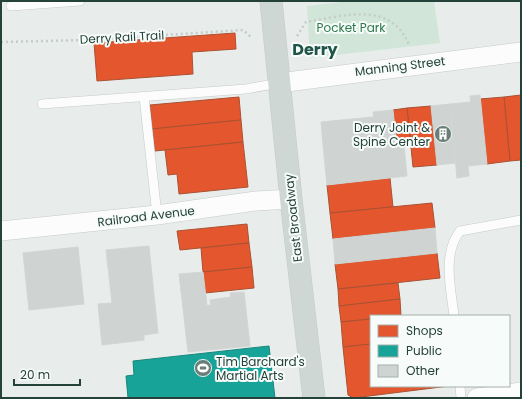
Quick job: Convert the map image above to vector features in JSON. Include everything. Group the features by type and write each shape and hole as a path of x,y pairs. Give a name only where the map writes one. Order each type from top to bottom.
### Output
{"main road":[{"name":"East Broadway","path":"271,1 291,199 314,398"}],"street":[{"name":"Manning Street","path":"279,83 521,52"},
{"name":"Railroad Avenue","path":"1,231 157,215 291,199"},
{"path":"477,398 521,392"}],"lane":[{"path":"11,6 80,1"},
{"path":"42,104 246,88 279,83"},
{"path":"144,97 157,215"},
{"path":"454,315 450,271 451,252 454,239 460,231 521,220"},
{"path":"460,387 461,398"}],"path":[{"path":"306,22 362,12 391,21 404,33 409,46 416,46"},
{"name":"Derry Rail Trail","path":"1,42 86,40 243,30"}],"green space":[{"name":"Pocket Park","path":"351,1 434,1 440,43 310,58 307,6"}],"building: Shops":[{"path":"235,33 236,49 192,52 193,74 97,81 94,43"},
{"path":"521,95 521,160 510,161 504,97"},
{"path":"239,97 241,120 152,129 150,105"},
{"path":"504,97 510,161 487,164 480,99"},
{"path":"431,106 437,165 413,167 407,108"},
{"path":"407,108 411,146 397,147 393,110"},
{"path":"241,120 243,142 155,151 152,129"},
{"path":"243,142 248,187 179,194 177,174 168,175 165,150"},
{"path":"390,178 393,207 330,213 327,185"},
{"path":"432,203 435,228 333,239 330,213"},
{"path":"247,224 249,243 180,250 177,231"},
{"path":"249,243 252,267 203,272 201,248"},
{"path":"437,253 440,278 338,289 335,264"},
{"path":"252,267 254,288 205,293 203,272"},
{"path":"398,283 400,299 339,306 338,289"},
{"path":"400,299 401,315 370,315 370,319 341,322 339,306"},
{"path":"370,319 370,344 343,347 341,322"},
{"path":"370,344 370,387 441,387 353,398 348,395 343,347"}],"building: Public":[{"name":"Tim Barchard's Martial Arts","path":"269,346 275,398 128,398 126,376 134,375 133,361"}],"building: Other":[{"path":"480,95 487,164 477,165 470,96"},
{"path":"471,102 477,165 468,166 469,176 457,178 450,104"},
{"name":"Derry Joint & Spine Center","path":"450,104 455,163 437,165 431,106"},
{"path":"393,110 397,147 377,149 373,112"},
{"path":"373,117 377,149 324,155 321,122"},
{"path":"404,146 407,176 327,185 324,155"},
{"path":"435,228 437,253 335,264 333,239"},
{"path":"149,246 158,333 144,335 144,340 102,345 98,304 112,303 106,250"},
{"path":"78,247 84,304 29,310 23,253"},
{"path":"203,272 207,306 183,308 179,274"},
{"path":"244,292 250,346 188,352 183,308 211,305 210,300 231,297 230,293"}],"place":[{"name":"Derry Joint & Spine Center","path":"443,134"},
{"name":"Tim Barchard's Martial Arts","path":"203,368"}],"district":[{"name":"Derry","path":"315,49"}]}
